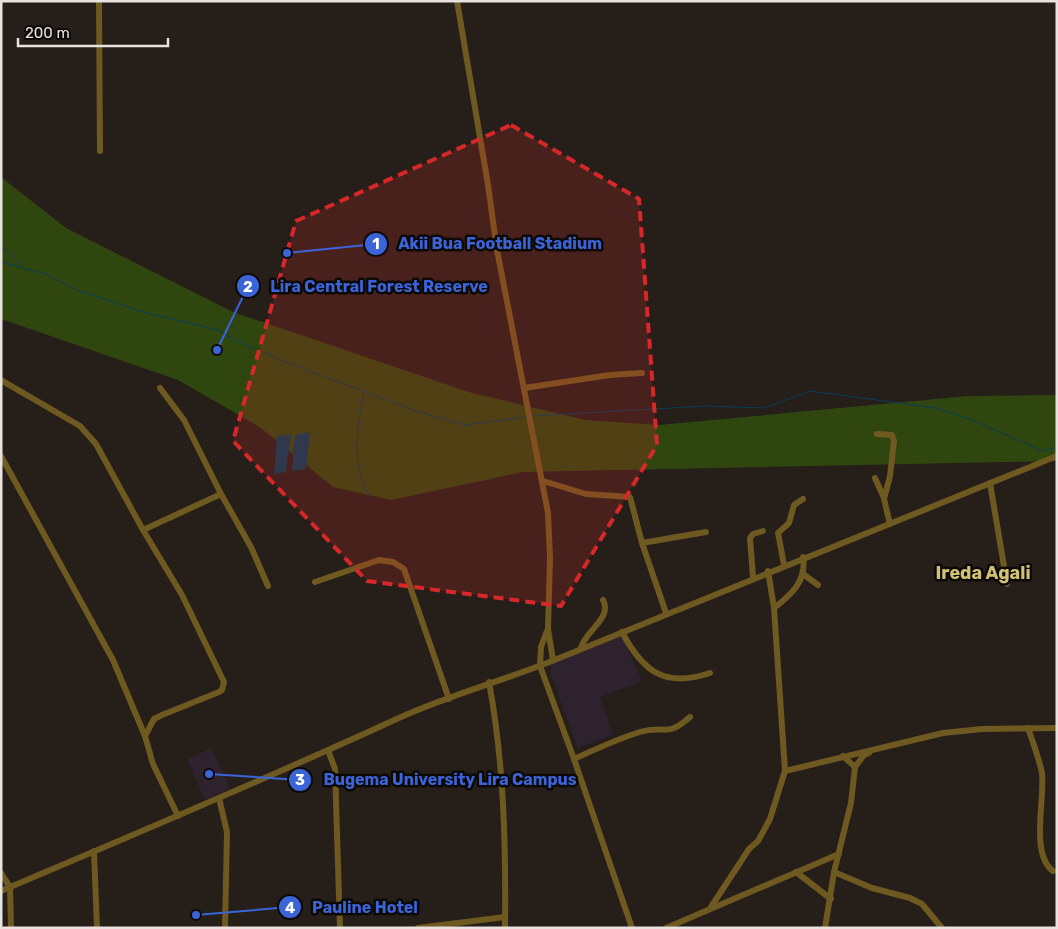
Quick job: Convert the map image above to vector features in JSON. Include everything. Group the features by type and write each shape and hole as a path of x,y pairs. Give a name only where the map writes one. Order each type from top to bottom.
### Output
{"street":[{"path":"98,1 100,151"},
{"path":"457,1 487,176 497,250 543,482 550,542 548,629 553,660"},
{"path":"524,388 610,375 642,373"},
{"path":"1,380 87,431 109,464 143,530 182,595 224,682 222,690 219,692 154,719 145,736"},
{"path":"160,388 184,420 221,494 251,547 268,586"},
{"path":"877,434 892,435 894,440 890,476 884,499"},
{"path":"1,456 113,660 145,736 153,764 178,816"},
{"path":"1,891 449,698 488,682 540,666 752,577 890,524 1057,456"},
{"path":"876,478 884,499 890,524"},
{"path":"543,482 586,494 630,497 642,543 666,613"},
{"path":"990,483 1007,584"},
{"path":"143,530 221,494"},
{"path":"784,565 778,533 789,523 794,505 803,499"},
{"path":"752,577 750,538 753,534 763,531"},
{"path":"642,543 706,532"},
{"path":"774,608 793,592 803,574 803,557"},
{"path":"315,582 379,560 393,562 404,569 449,698"},
{"path":"711,907 749,849 758,841 770,819 784,771 774,608 768,571"},
{"path":"803,574 818,585"},
{"path":"581,648 584,640 604,615 606,606 604,600"},
{"path":"548,629 541,647 540,666 632,928"},
{"path":"622,632 640,660 658,675 677,679 698,677 710,673"},
{"path":"488,682 500,759 506,865 505,928"},
{"path":"574,759 611,741 642,731 675,729 690,717"},
{"path":"784,771 943,733 982,728 1057,728"},
{"path":"1028,728 1042,775 1041,845 1044,860 1053,871"},
{"path":"328,750 335,769 340,928"},
{"path":"825,928 834,872 851,802 855,767 864,755 877,750"},
{"path":"843,756 855,767"},
{"path":"219,798 227,832 225,928"},
{"path":"94,851 97,928"},
{"path":"666,928 711,907 839,854"},
{"path":"796,872 831,899"},
{"path":"834,872 872,888 910,898 922,904 942,928"},
{"path":"1,873 10,887 11,928"},
{"path":"418,928 505,917"}],"highlighted area":[{"path":"511,125 639,199 657,445 561,606 367,581 233,441 296,221"}],"shaded area":[{"path":"621,633 642,681 600,697 613,735 578,748 551,676 551,665 555,661"},
{"path":"212,748 230,788 205,800 187,759"}],"green space":[{"path":"1,177 66,228 233,312 469,392 585,420 659,425 968,396 1057,395 1057,461 523,472 391,500 333,487 261,428 178,380 1,319"}],"water":[{"path":"310,432 306,469 292,471 295,435"},
{"path":"291,435 286,472 274,474 277,436"}],"waterway":[{"path":"1,245 21,266"},
{"path":"1,262 45,274 77,290 139,311 218,330 241,343 288,363 419,412 465,425 527,417"},
{"path":"531,416 706,406 764,408 810,391 936,408 967,418 1043,451 1057,447"},
{"path":"364,393 359,419 357,459 364,485 370,496"}],"place":[{"name":"Akii Bua Football Stadium","path":"287,253"},
{"name":"Lira Central Forest Reserve","path":"217,350"},
{"name":"Bugema University Lira Campus","path":"209,774"},
{"name":"Pauline Hotel","path":"196,915"}],"district":[{"name":"Ireda Agali","path":"983,573"}]}
